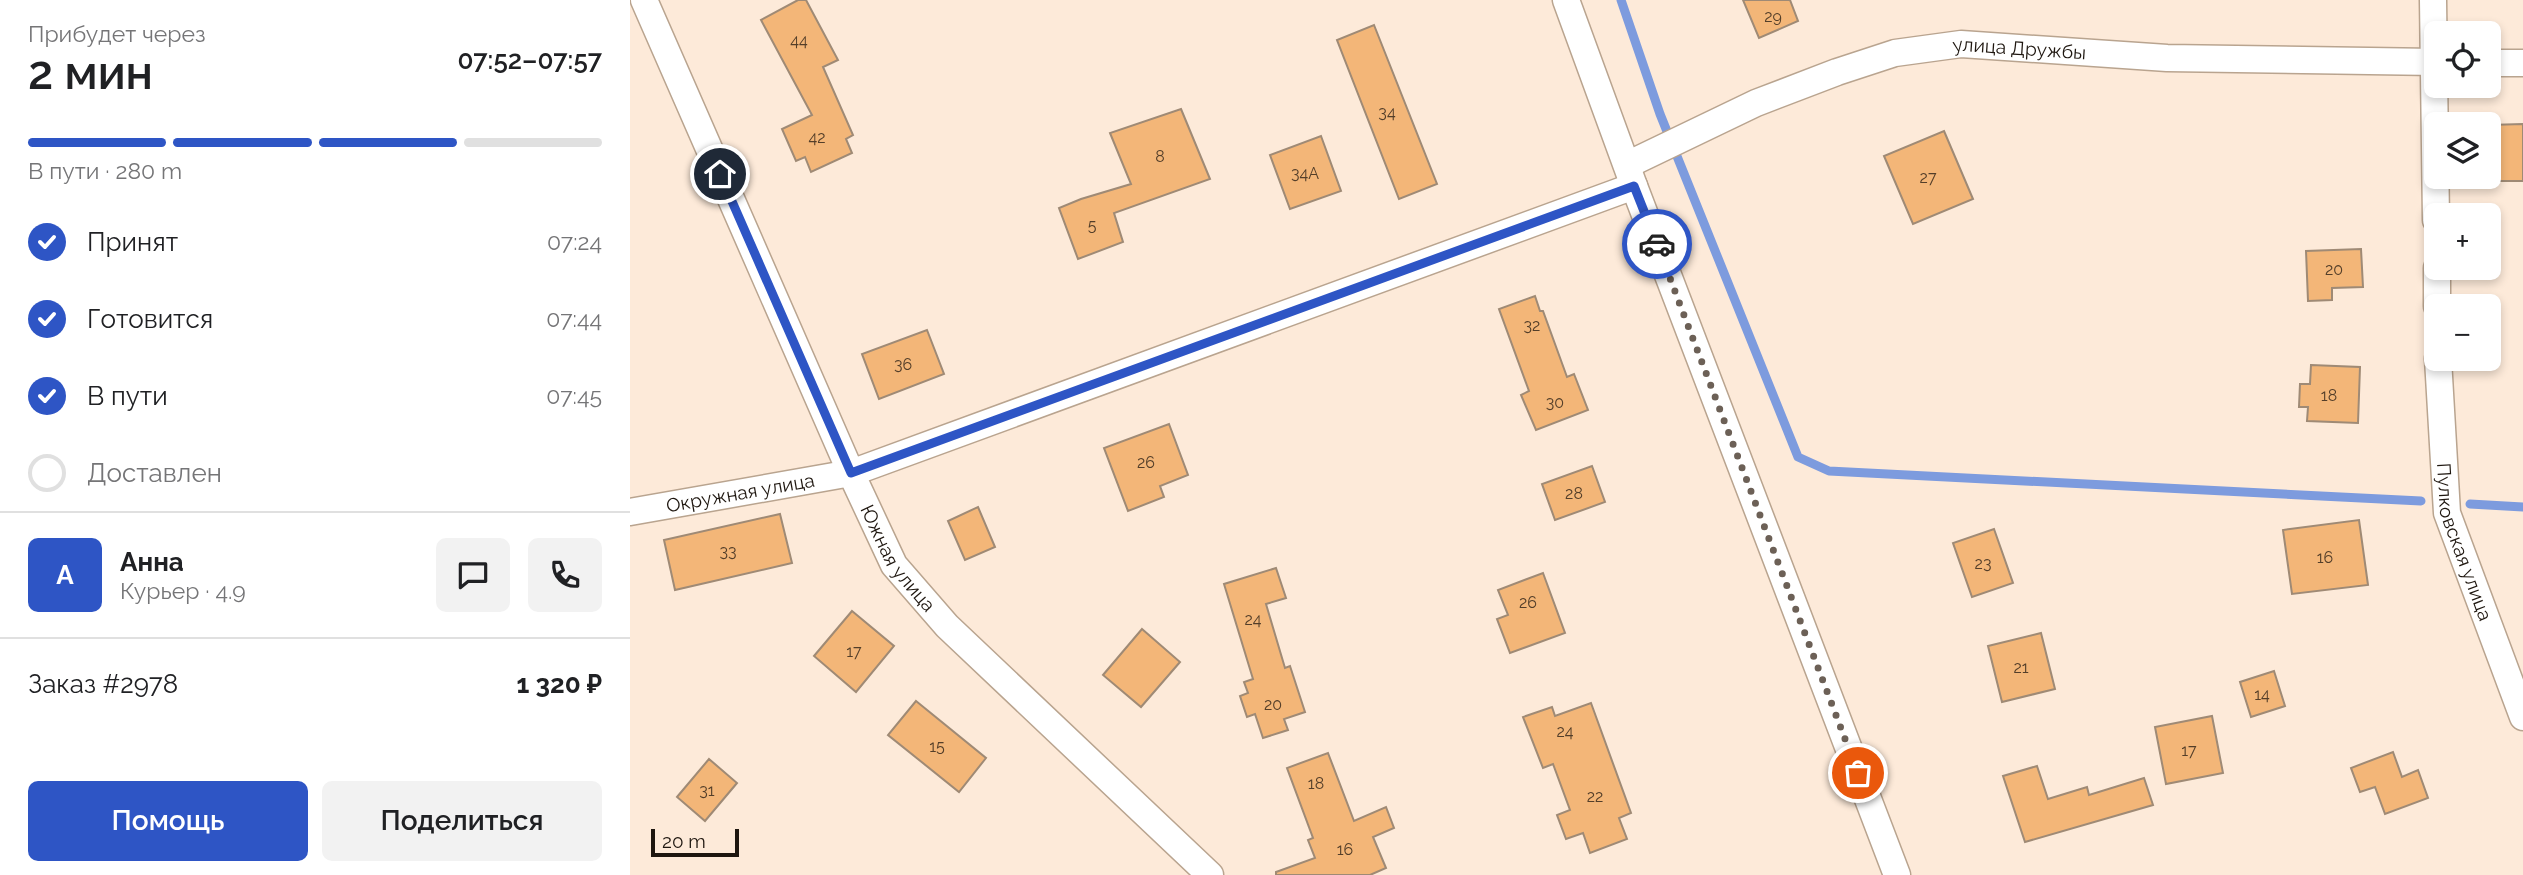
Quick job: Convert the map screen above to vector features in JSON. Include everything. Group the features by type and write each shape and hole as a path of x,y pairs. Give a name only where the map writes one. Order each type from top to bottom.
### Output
{"street":[{"name":"Южная улица","path":"643,0 894,565 947,626 1210,875"},
{"path":"1566,0 1897,875"},
{"path":"2433,0 2434,21"},
{"name":"улица Дружбы","path":"851,473 1631,175 1756,103 1895,53 1961,44 2167,58 2424,62"},
{"path":"2501,63 2523,63"},
{"path":"2435,98 2436,203"},
{"name":"Пулковская улица","path":"2439,371 2448,513 2523,717"},
{"name":"Окружная улица","path":"630,512 851,473"}],"building":[{"path":"798,0 806,0 838,60 823,67 853,135 846,139 852,153 811,172 805,157 796,161 782,129 812,115 761,20"},
{"path":"1743,0 1790,0 1798,21 1759,38"},
{"path":"1374,25 1437,184 1399,199 1337,40"},
{"path":"1181,109 1210,179 1114,213 1123,242 1078,259 1059,208 1131,184 1110,133"},
{"path":"2523,124 2523,181 2501,181 2501,125"},
{"path":"1944,131 1973,199 1913,224 1884,156"},
{"path":"1321,136 1341,191 1290,209 1270,155"},
{"path":"2361,249 2363,287 2332,288 2332,300 2308,301 2306,251"},
{"path":"1535,296 1567,377 1574,374 1588,410 1536,430 1521,395 1529,391 1499,309"},
{"path":"927,330 944,374 879,399 862,354"},
{"path":"2311,365 2360,367 2358,423 2307,421 2308,407 2299,407 2300,384 2310,384"},
{"path":"1169,424 1188,475 1160,486 1164,497 1128,511 1104,448"},
{"path":"1592,466 1605,502 1555,520 1542,484"},
{"path":"978,507 995,547 965,560 948,521"},
{"path":"780,514 792,563 675,590 664,540"},
{"path":"2359,520 2368,585 2292,594 2283,530"},
{"path":"1994,529 2013,583 1972,597 1953,543"},
{"path":"1276,568 1286,598 1266,604 1285,668 1290,666 1305,712 1284,719 1288,730 1263,738 1255,714 1247,717 1240,696 1248,693 1244,682 1253,679 1224,584"},
{"path":"1543,573 1565,633 1510,653 1497,619 1508,615 1498,590"},
{"path":"852,611 894,646 856,692 814,656"},
{"path":"1142,629 1180,662 1141,707 1103,675"},
{"path":"2041,633 2055,689 2002,702 1988,646"},
{"path":"2274,671 2285,706 2251,717 2240,682"},
{"path":"916,701 986,758 959,792 888,735"},
{"path":"1591,703 1631,813 1619,818 1627,839 1590,853 1583,833 1566,839 1557,815 1570,810 1553,764 1543,768 1523,717 1552,707 1555,716"},
{"path":"2212,716 2223,773 2166,784 2155,727"},
{"path":"2393,752 2402,777 2418,770 2428,798 2385,814 2375,787 2360,792 2351,768"},
{"path":"1328,753 1354,821 1386,807 1394,828 1373,837 1386,868 1370,875 1276,875 1276,872 1315,858 1308,840 1313,838 1287,768"},
{"path":"709,759 737,783 705,821 677,797"},
{"path":"2037,766 2048,799 2087,787 2089,795 2144,778 2153,805 2025,842 2003,776"}],"waterway":[{"path":"1621,0 1660,114 1798,457 1829,471 2421,501"},
{"path":"2470,504 2523,507"}],"way so far":[{"path":"1657,244 1858,773"}],"route":[{"path":"720,174 851,473 1634,186 1657,244"}]}
